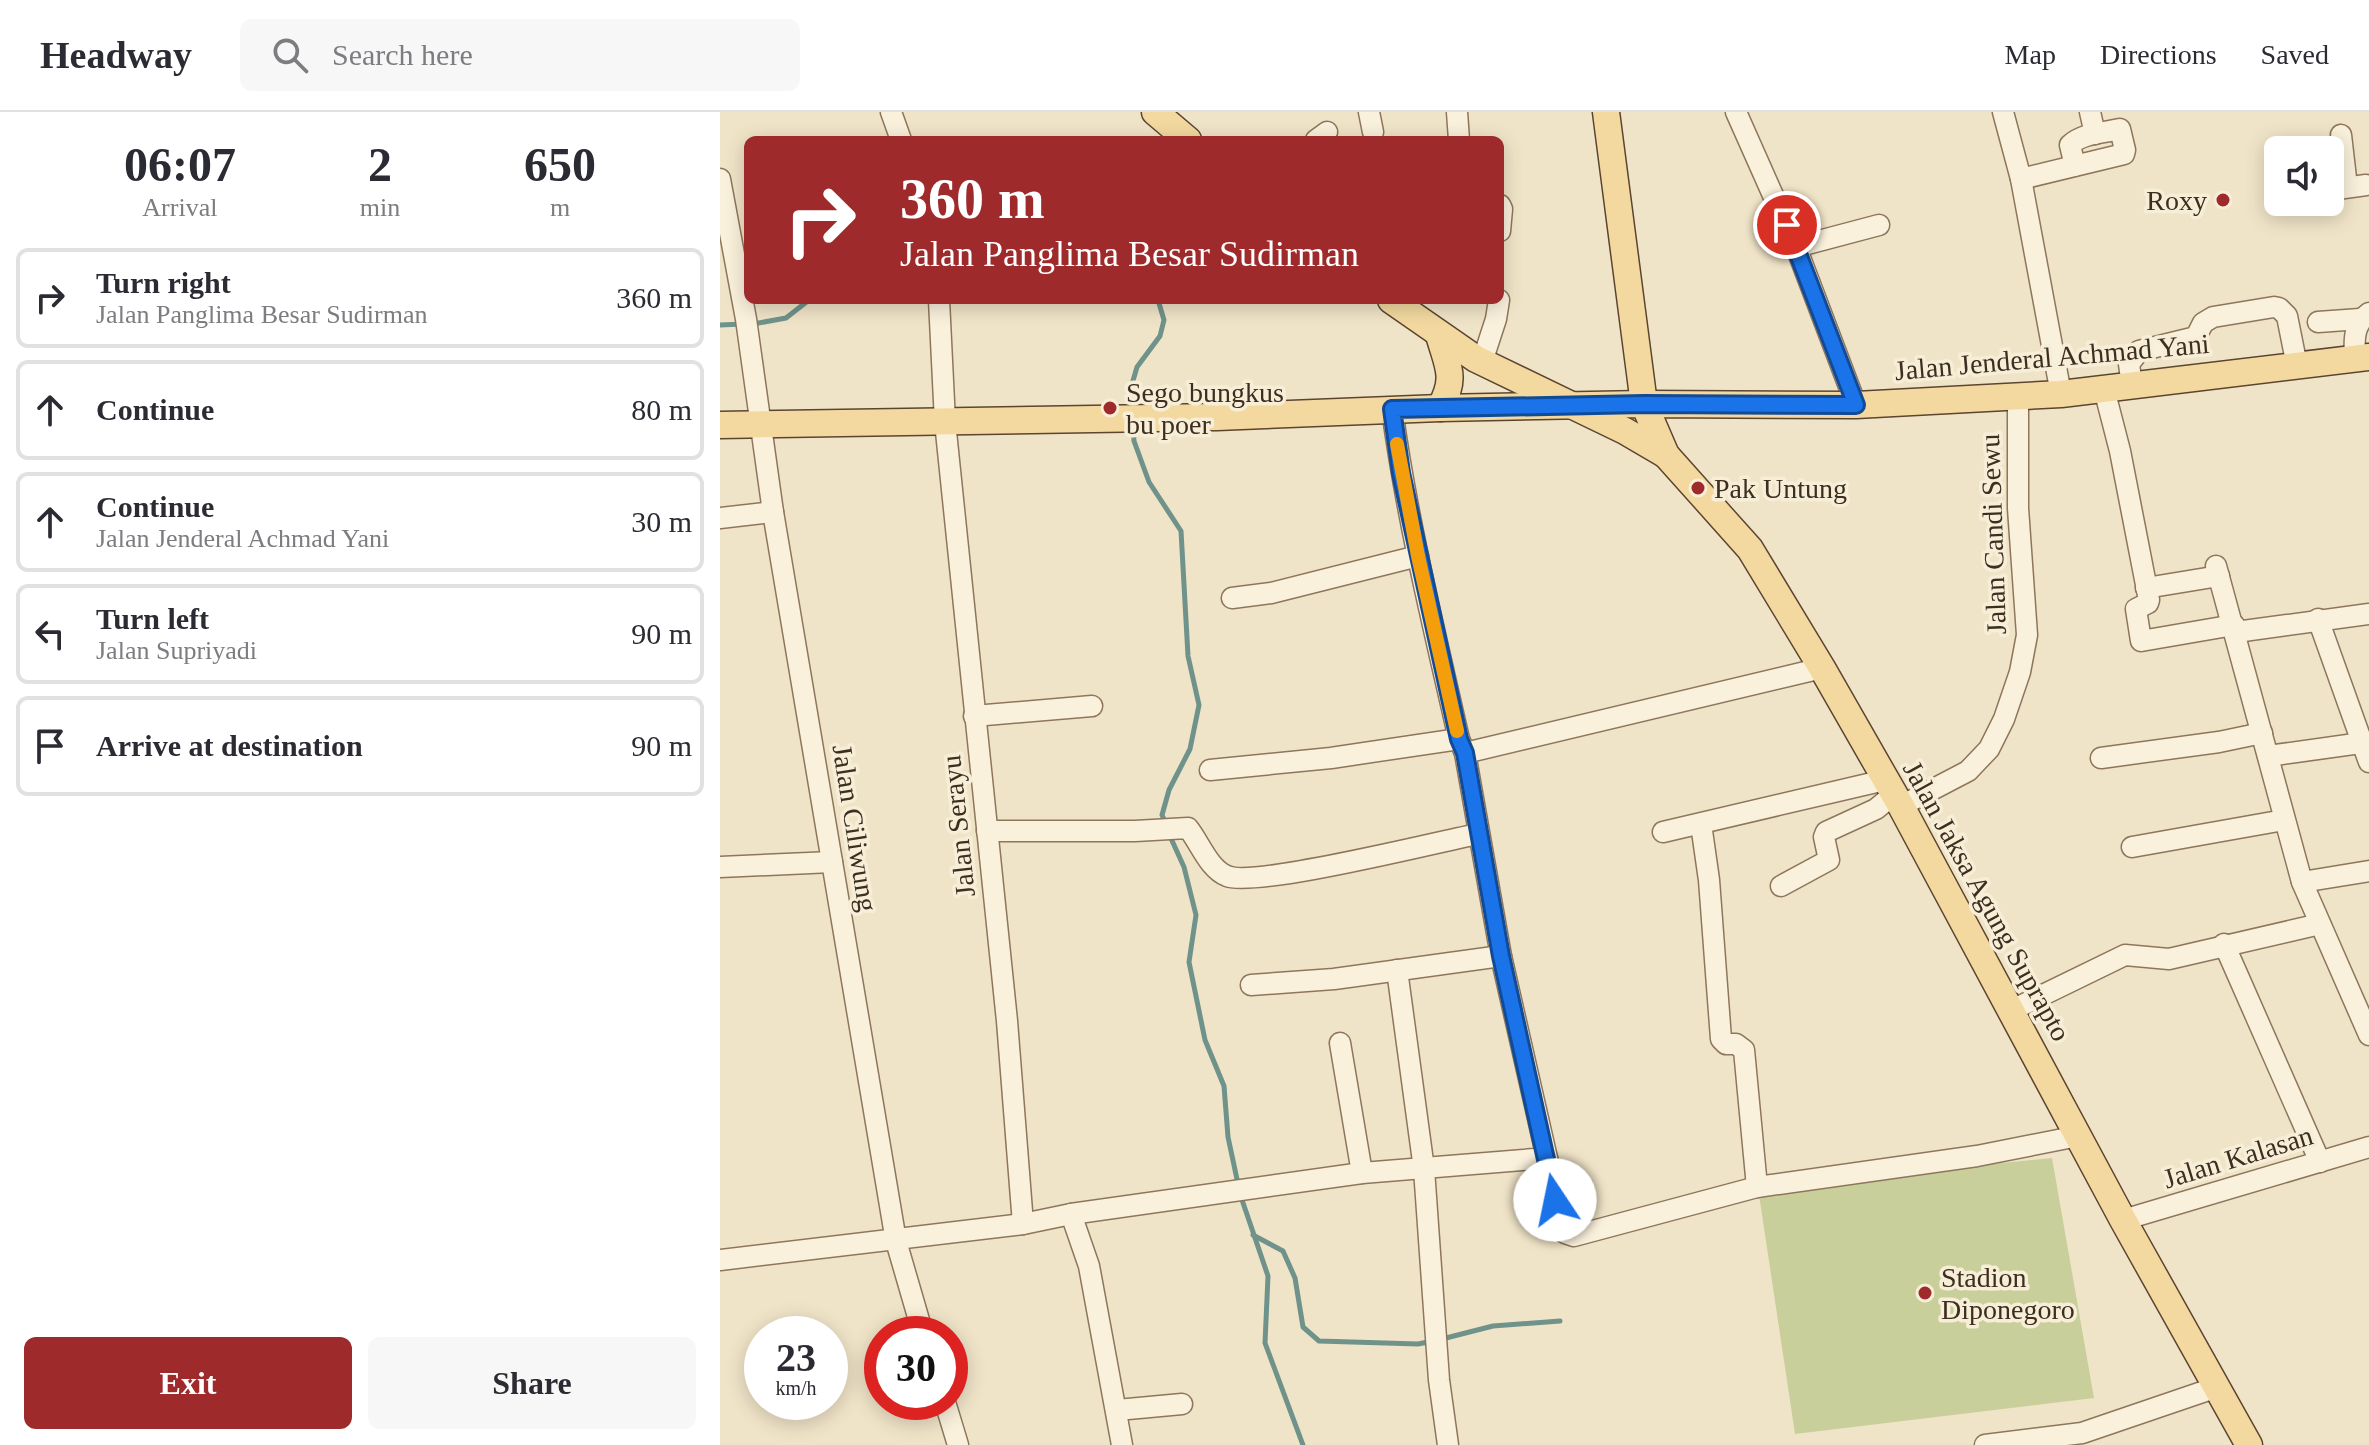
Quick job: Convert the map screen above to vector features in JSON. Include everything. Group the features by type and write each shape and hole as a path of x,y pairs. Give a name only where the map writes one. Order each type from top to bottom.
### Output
{"main road":[{"path":"1155,112 1183,136"},
{"name":"Jalan Jaksa Agung Suprapto","path":"1606,112 1644,404 1666,455 1750,549 1822,668 2249,1445"},
{"path":"1396,304 1482,362 1576,406 1666,455"},
{"path":"1439,335 1451,379 1440,408"},
{"name":"Jalan Jenderal Achmad Yani","path":"720,425 1644,404 1856,405 2018,398 2362,358"}],"street":[{"path":"891,112 900,136"},
{"path":"1457,112 1459,136"},
{"path":"1736,112 1796,247 1856,405"},
{"path":"2003,112 2021,179 2061,394"},
{"path":"2090,112 2095,134"},
{"path":"2021,179 2075,166 2124,154 2120,129 2072,141 2070,145 2075,166"},
{"path":"2341,135 2356,189"},
{"name":"Jalan Ciliwung","path":"720,179 896,1241 918,1316"},
{"path":"1796,247 1879,225"},
{"name":"Jalan Serayu","path":"939,304 945,422 1007,1021 1023,1224"},
{"path":"1482,362 1498,304"},
{"path":"2132,386 2129,364 2139,351 2196,337 2203,323 2213,317 2274,307 2287,316 2297,366"},
{"path":"2318,322 2364,316"},
{"path":"2362,358 2354,339 2364,316"},
{"path":"2104,389 2120,451 2146,588 2148,603 2136,609 2142,642 2235,628 2369,614"},
{"name":"Jalan Candi Sewu","path":"1893,794 1968,771 1989,749 2004,719 2020,672 2027,635 2018,508 2018,398"},
{"path":"1392,409 1401,473 1462,746 1501,956 1565,1233 1574,1236 1757,1187 1977,1156 2078,1136"},
{"path":"720,518 773,512"},
{"path":"1232,598 1276,592 1418,556"},
{"path":"2146,588 2217,571 2302,882 2369,1035"},
{"path":"2268,756 2367,749 2318,619"},
{"path":"1210,770 1462,746 1822,668"},
{"path":"974,716 1092,706"},
{"path":"2101,758 2262,733"},
{"path":"1663,832 1893,794"},
{"path":"1781,886 1829,860 1824,837 1826,832 1876,809 1893,794"},
{"path":"2132,847 2284,820"},
{"path":"1701,824 1709,880 1721,1039 1744,1050 1757,1187"},
{"path":"987,831 1190,830 1217,869 1228,877 1239,879 1332,865 1478,834"},
{"path":"720,867 832,862"},
{"path":"2302,882 2369,871"},
{"path":"2010,1011 2125,955 2135,953 2169,959 2320,924"},
{"path":"2224,944 2320,1162"},
{"path":"1251,985 1334,979 1501,956"},
{"path":"1397,970 1424,1169 1435,1330 1448,1445"},
{"path":"1340,1043 1362,1173"},
{"name":"Jalan Kalasan","path":"2123,1220 2369,1147"},
{"path":"720,1260 1023,1224 1071,1214 1362,1173 1547,1158"},
{"path":"1071,1214 1089,1266 1122,1445"},
{"path":"1985,1445 2090,1431 2217,1387"},
{"path":"1117,1410 1182,1404"},
{"path":"950,1420 958,1445"}],"green space":[{"name":"Stadion Diponegoro","path":"2052,1158 2094,1398 1795,1434 1758,1188"}],"waterway":[{"path":"753,324 786,318 804,304"},
{"path":"1132,409 1130,391 1137,367 1160,336 1164,320 1159,304"},
{"path":"720,325 743,324"},
{"path":"1133,427 1134,441 1149,482 1181,531 1188,656 1199,705 1190,749 1169,790 1162,815 1166,824"},
{"path":"1169,834 1184,867 1196,915 1189,962 1205,1040 1224,1086 1228,1137 1238,1184"},
{"path":"1240,1194 1268,1276 1265,1343 1303,1445"},
{"path":"1253,1235 1283,1251 1295,1278 1303,1327 1319,1341 1418,1344 1433,1341"},
{"path":"1442,1339 1493,1326 1560,1321"}],"slow traffic":[{"path":"1397,444 1457,731"}],"place":[{"name":"Roxy","path":"2223,200"},
{"name":"Sego bungkus bu poer","path":"1110,408"},
{"name":"Pak Untung","path":"1698,488"},
{"name":"Stadion Diponegoro","path":"1925,1293"}],"route":[{"path":"1555,1200 1501,956 1465,753 1459,739 1418,556 1392,409 1644,404 1856,405 1787,225"}]}
